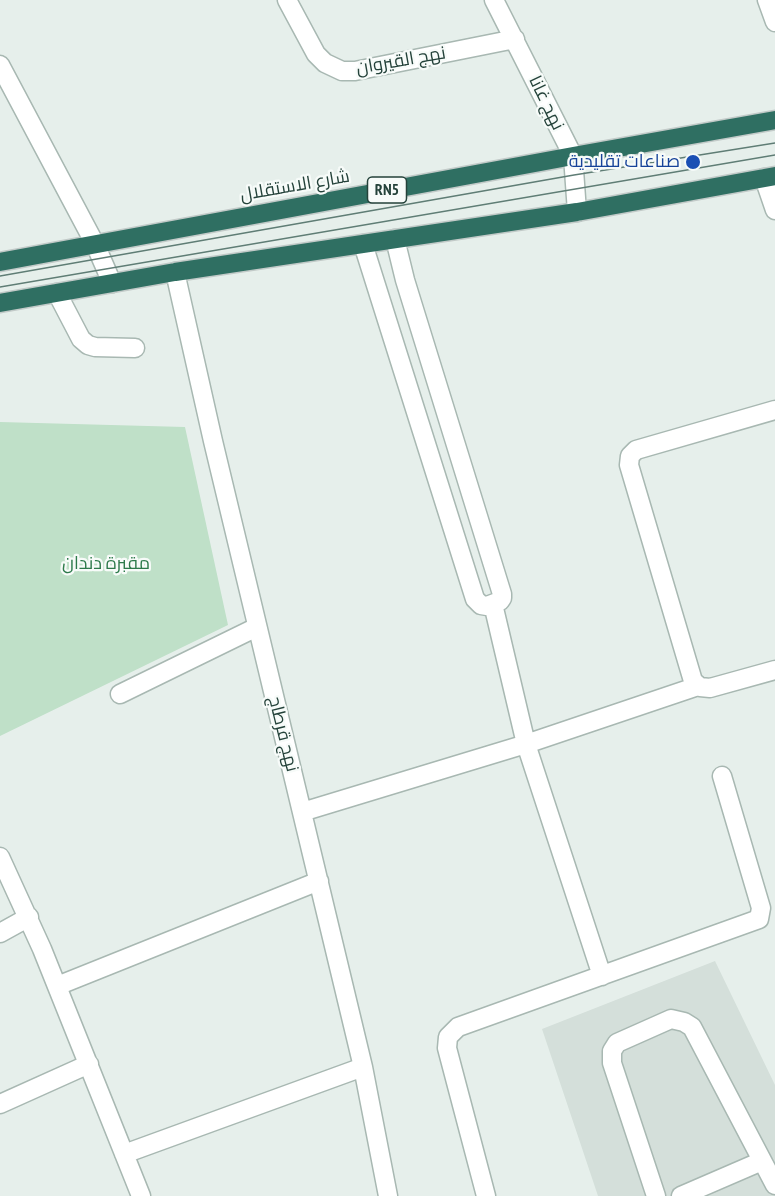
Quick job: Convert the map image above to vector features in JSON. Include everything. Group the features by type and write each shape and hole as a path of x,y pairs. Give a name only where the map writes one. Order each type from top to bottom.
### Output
{"highway":[{"name":"شارع الاستقلال","path":"0,262 775,120"},
{"path":"0,303 175,272 577,212 769,177"}],"street":[{"name":"نهج القيروان","path":"287,0 316,54 325,63 342,71 355,71 515,39"},
{"name":"نهج غانا","path":"494,0 573,156 577,212"},
{"path":"0,65 94,244 112,283"},
{"path":"769,177 775,210"},
{"path":"363,244 475,599 481,605 487,606 500,601 502,594 405,280 395,239"},
{"name":"نهج قرطاج","path":"175,272 213,441 363,1067 388,1196"},
{"path":"377,288 405,280"},
{"path":"57,292 81,339 88,345 135,348"},
{"path":"775,410 636,450 630,456 629,465 693,681 700,687 710,688 775,670"},
{"path":"493,604 526,744 602,976"},
{"path":"120,694 257,627"},
{"path":"302,812 526,744 698,686"},
{"path":"486,1196 447,1048 448,1037 458,1027 759,919 761,908 722,776"},
{"path":"0,857 29,917 141,1196"},
{"path":"57,986 319,881"},
{"path":"0,933 29,917"},
{"path":"656,1196 612,1063 612,1051 617,1043 671,1019 684,1022 692,1027 775,1185"},
{"path":"0,1104 89,1064"},
{"path":"124,1154 363,1067"},
{"path":"681,1196 762,1161"}],"shaded area":[{"path":"715,961 775,1085 775,1196 598,1196 542,1029"}],"green space":[{"name":"مقبرة دندان","path":"0,422 185,427 228,625 0,736"}],"tram line":[{"path":"0,276 574,175 775,143"},
{"path":"0,287 775,155"}],"place":[{"name":"صناعات تقليدية","path":"693,162"}]}
